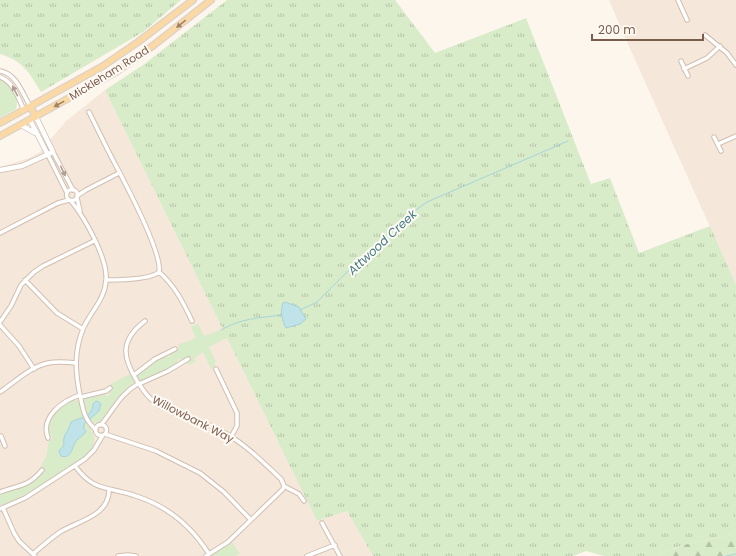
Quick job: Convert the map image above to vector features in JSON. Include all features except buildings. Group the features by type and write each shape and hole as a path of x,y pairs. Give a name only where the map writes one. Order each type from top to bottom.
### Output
{"main road":[{"name":"Mickleham Road","path":"0,123 120,55 193,0"},
{"name":"Mickleham Road","path":"0,136 102,80 136,58 211,0"},
{"path":"30,106 33,119"},
{"path":"24,110 33,119"}],"street":[{"path":"678,0 687,20"},
{"path":"705,35 720,46 736,65"},
{"path":"684,69 707,58 720,46"},
{"path":"681,61 688,76"},
{"path":"0,71 6,72 14,78 30,106"},
{"path":"0,77 8,81 12,86 24,110"},
{"path":"89,112 152,240 159,262 159,272 171,283 192,321"},
{"path":"33,119 38,135 68,198 80,212"},
{"path":"33,119 76,194 80,212 104,264 106,280 104,293 83,329 79,341 76,362 76,377 83,411 96,432"},
{"path":"21,125 38,135"},
{"path":"718,144 736,136"},
{"path":"714,137 722,151"},
{"path":"0,170 22,166 53,152"},
{"path":"0,232 119,173"},
{"path":"68,198 70,190 76,194"},
{"path":"0,322 8,313 18,290 25,280 43,266 94,241"},
{"path":"106,280 128,279 154,275 159,272"},
{"path":"25,280 51,308 64,319 83,329"},
{"name":"Willowbank Way","path":"145,321 134,330 126,344 125,350 127,362 147,395 157,403 217,428 231,437 279,477 283,481 284,486 299,494 304,501"},
{"path":"0,326 19,346 34,369"},
{"path":"134,375 155,359 175,349"},
{"path":"96,444 96,432 99,425 108,417 123,395 139,383 168,371 188,359"},
{"path":"0,392 34,369 52,363 76,362"},
{"path":"216,369 237,413 237,426 231,437"},
{"path":"48,438 46,429 48,418 51,413 69,399 106,391 110,388"},
{"path":"108,417 105,432 90,455 25,498 2,508 19,541 34,555 60,532 100,511 106,503 109,490"},
{"path":"90,423 99,425 105,432"},
{"path":"96,432 105,432 161,453 200,473 224,492 251,520"},
{"path":"1,436 2,442 5,446"},
{"path":"75,466 81,475 92,483 109,490 136,496 166,510 191,530 208,555 228,542 283,489 284,486"},
{"path":"0,492 29,483 42,470"},
{"path":"322,523 340,556"},
{"path":"307,556 334,545"},
{"path":"118,556 136,556"}],"shaded area":[{"path":"609,0 736,0 736,285 628,44"},
{"path":"105,90 317,521 347,511 373,556 0,556 0,167 29,158 40,152 66,121"}],"green space":[{"path":"0,0 181,0 143,32 41,92 25,68 14,60 0,54"},
{"path":"227,0 395,0 435,53 526,18 591,184 610,178 639,253 710,226 736,285 736,534 683,545 656,556 604,556 586,551 573,556 373,556 347,511 317,521 105,90 143,65"},
{"path":"0,79 8,83 14,91 17,105 16,109 0,118"},
{"path":"198,323 204,336 223,329 227,338 209,347 216,362 214,363 215,366 211,369 203,352 194,359 196,362 190,365 187,363 188,360 181,360 179,358 177,365 140,382 136,376 147,366 164,356 170,357 171,353 179,348 178,345 196,338 191,327"},
{"path":"130,374 134,383 116,399 101,422 98,424 89,420 84,409 83,399 102,393 107,396 109,395 109,392 112,389 110,384"},
{"path":"76,399 79,403 85,422 93,434 94,443 91,450 84,457 32,490 17,499 0,506 0,494 30,483 45,470 41,466 46,457 49,440 52,439 52,436 47,433 50,420 54,413 61,407"},
{"path":"736,534 736,556 656,556 683,545"},
{"path":"232,542 240,554 235,556 211,556"}],"water":[{"path":"285,302 299,307 306,319 300,324 286,328 282,312 282,306"},
{"path":"96,401 101,404 99,411 84,424 84,429 86,431 75,442 70,454 65,457 61,456 59,451 64,445 64,438 71,422 88,415"}],"waterway":[{"name":"Attwood Creek","path":"300,310 317,302 407,216 427,202 568,141"},
{"name":"Attwood Creek","path":"221,330 243,321 282,315"},
{"name":"Attwood Creek","path":"726,556 736,554"}]}
